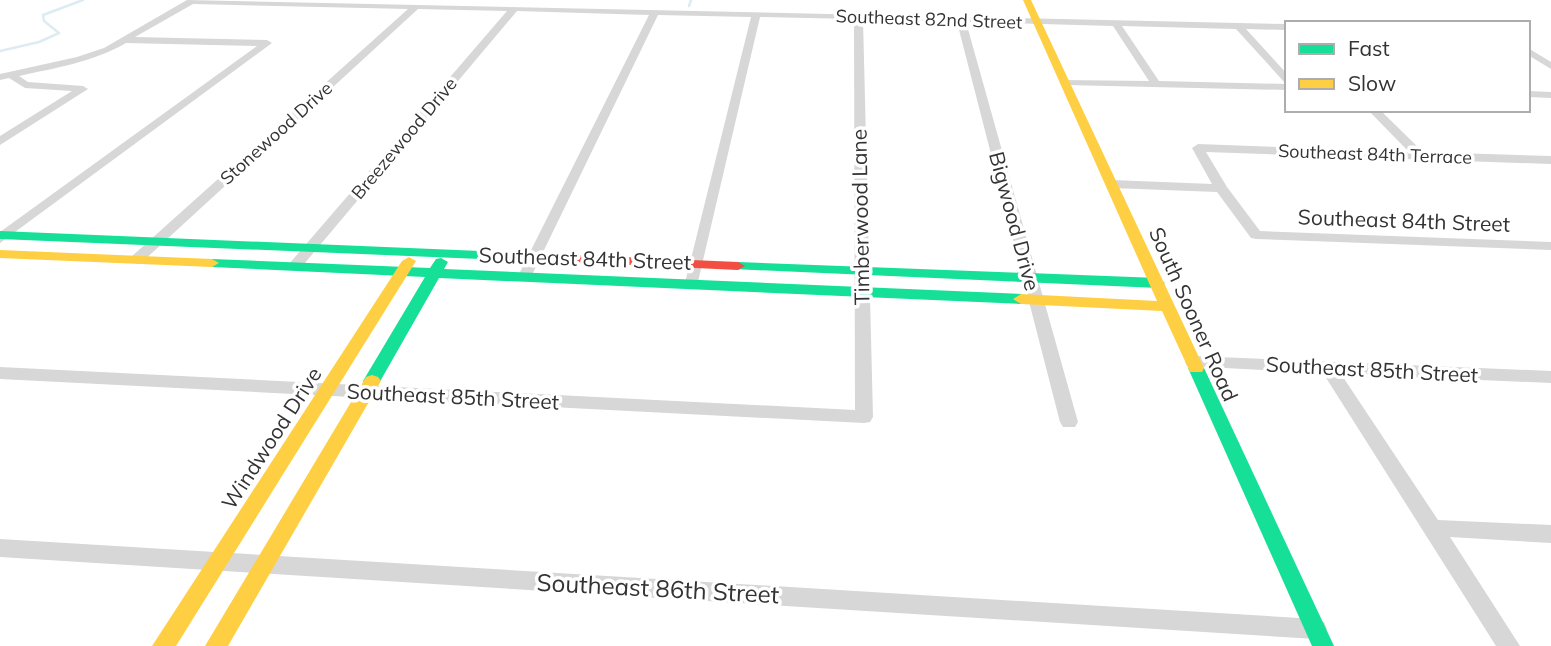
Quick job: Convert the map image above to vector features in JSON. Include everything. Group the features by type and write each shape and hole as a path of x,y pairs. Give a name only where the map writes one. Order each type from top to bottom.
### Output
{"street":[{"name":"Southeast 82nd Street","path":"193,0 1285,27"},
{"path":"5,76 90,56 126,40 193,0"},
{"name":"South Sooner Road","path":"1027,0 1320,638"},
{"name":"Stonewood Drive","path":"136,260 416,6"},
{"name":"Breezewood Drive","path":"294,267 514,9"},
{"path":"525,276 655,12"},
{"path":"692,284 756,15"},
{"name":"Timberwood Lane","path":"858,17 864,417"},
{"name":"Bigwood Drive","path":"961,20 1069,422"},
{"path":"1116,23 1156,84"},
{"path":"1239,26 1285,79"},
{"path":"2,236 267,43 126,40"},
{"path":"1530,52 1551,66"},
{"path":"0,141 83,89 25,85 5,76"},
{"path":"1065,82 1285,87"},
{"path":"1530,94 1551,95"},
{"path":"1375,112 1419,155"},
{"name":"Southeast 84th Terrace","path":"1221,188 1198,148 1551,160"},
{"path":"1112,184 1221,188"},
{"name":"Southeast 84th Street","path":"1221,188 1256,235 1551,246"},
{"name":"Southeast 84th Street","path":"2,236 1158,283"},
{"name":"Windwood Drive","path":"163,646 415,252"},
{"path":"216,646 446,253"},
{"name":"Southeast 84th Street","path":"0,254 1168,306"},
{"name":"Southeast 85th Street","path":"1193,362 1551,377"},
{"path":"1328,367 1509,646"},
{"name":"Southeast 85th Street","path":"0,373 864,417"},
{"path":"1434,528 1551,534"},
{"name":"Southeast 86th Street","path":"0,548 1320,638"}],"waterway":[{"path":"0,51 39,42 59,33 44,21 43,15 83,0"},
{"path":"689,6 691,0"}],"traffic: fast":[{"path":"0,235 529,257"},
{"path":"372,381 441,262"},
{"path":"212,263 1021,299"},
{"path":"738,266 1158,283"},
{"path":"1196,368 1323,646"}],"traffic: slow":[{"path":"1027,0 1196,368"},
{"path":"0,254 212,263"},
{"path":"163,646 409,261"},
{"path":"1021,299 1168,306"},
{"path":"216,646 372,381"}],"traffic: jam":[{"path":"529,257 738,266"}]}
